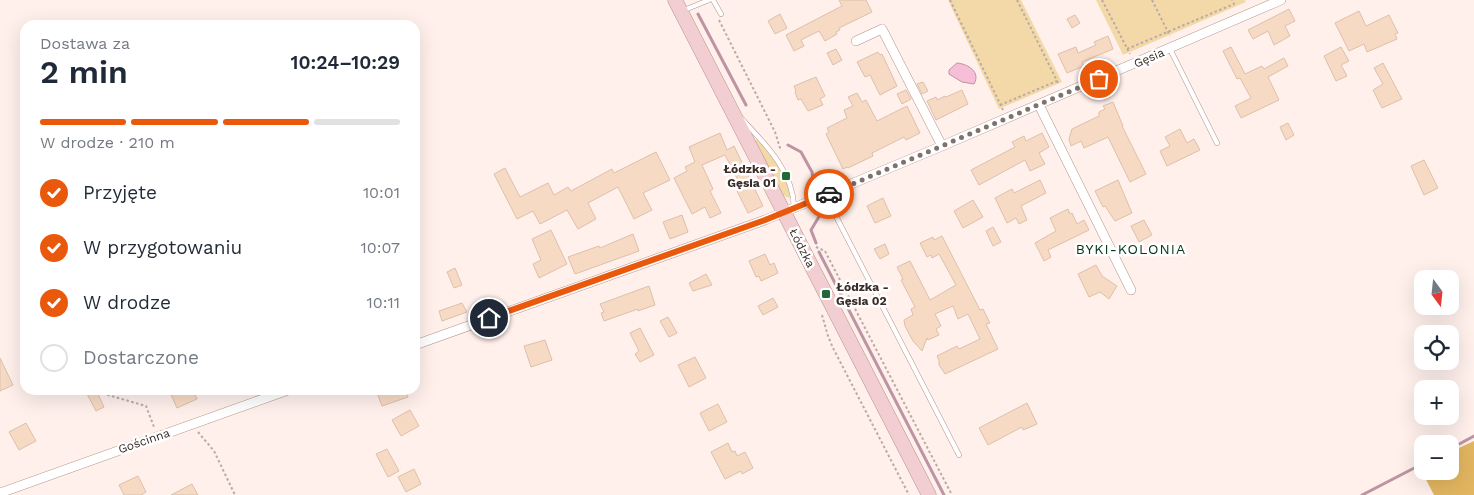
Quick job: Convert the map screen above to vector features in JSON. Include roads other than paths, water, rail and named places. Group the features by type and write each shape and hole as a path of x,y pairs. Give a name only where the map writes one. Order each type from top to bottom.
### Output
{"main road":[{"name":"Łódzka","path":"678,6 728,103 789,210 929,495"}],"street":[{"name":"Gęsia","path":"789,210 1007,119 1281,0"},
{"path":"856,41 882,29 942,146"},
{"path":"1039,105 1131,290"},
{"path":"420,343 789,210"},
{"name":"Gościnna","path":"0,493 274,395"}],"lane":[{"path":"678,6 709,0"},
{"path":"713,0 721,14"},
{"path":"1172,48 1217,143"},
{"path":"825,195 959,455"}],"waterway":[{"path":"698,14 746,105"},
{"path":"788,145 801,152 812,172 815,192"},
{"path":"816,243 811,230 820,215 821,206"},
{"path":"819,252 944,495"},
{"path":"1459,444 1474,436"},
{"path":"1362,495 1414,468"}],"place":[{"name":"Łódzka - Gęsia 01","path":"786,176"},
{"name":"Łódzka - Gęsia 02","path":"826,294"}],"district":[{"name":"BYKI-KOLONIA","path":"1131,249"}]}
